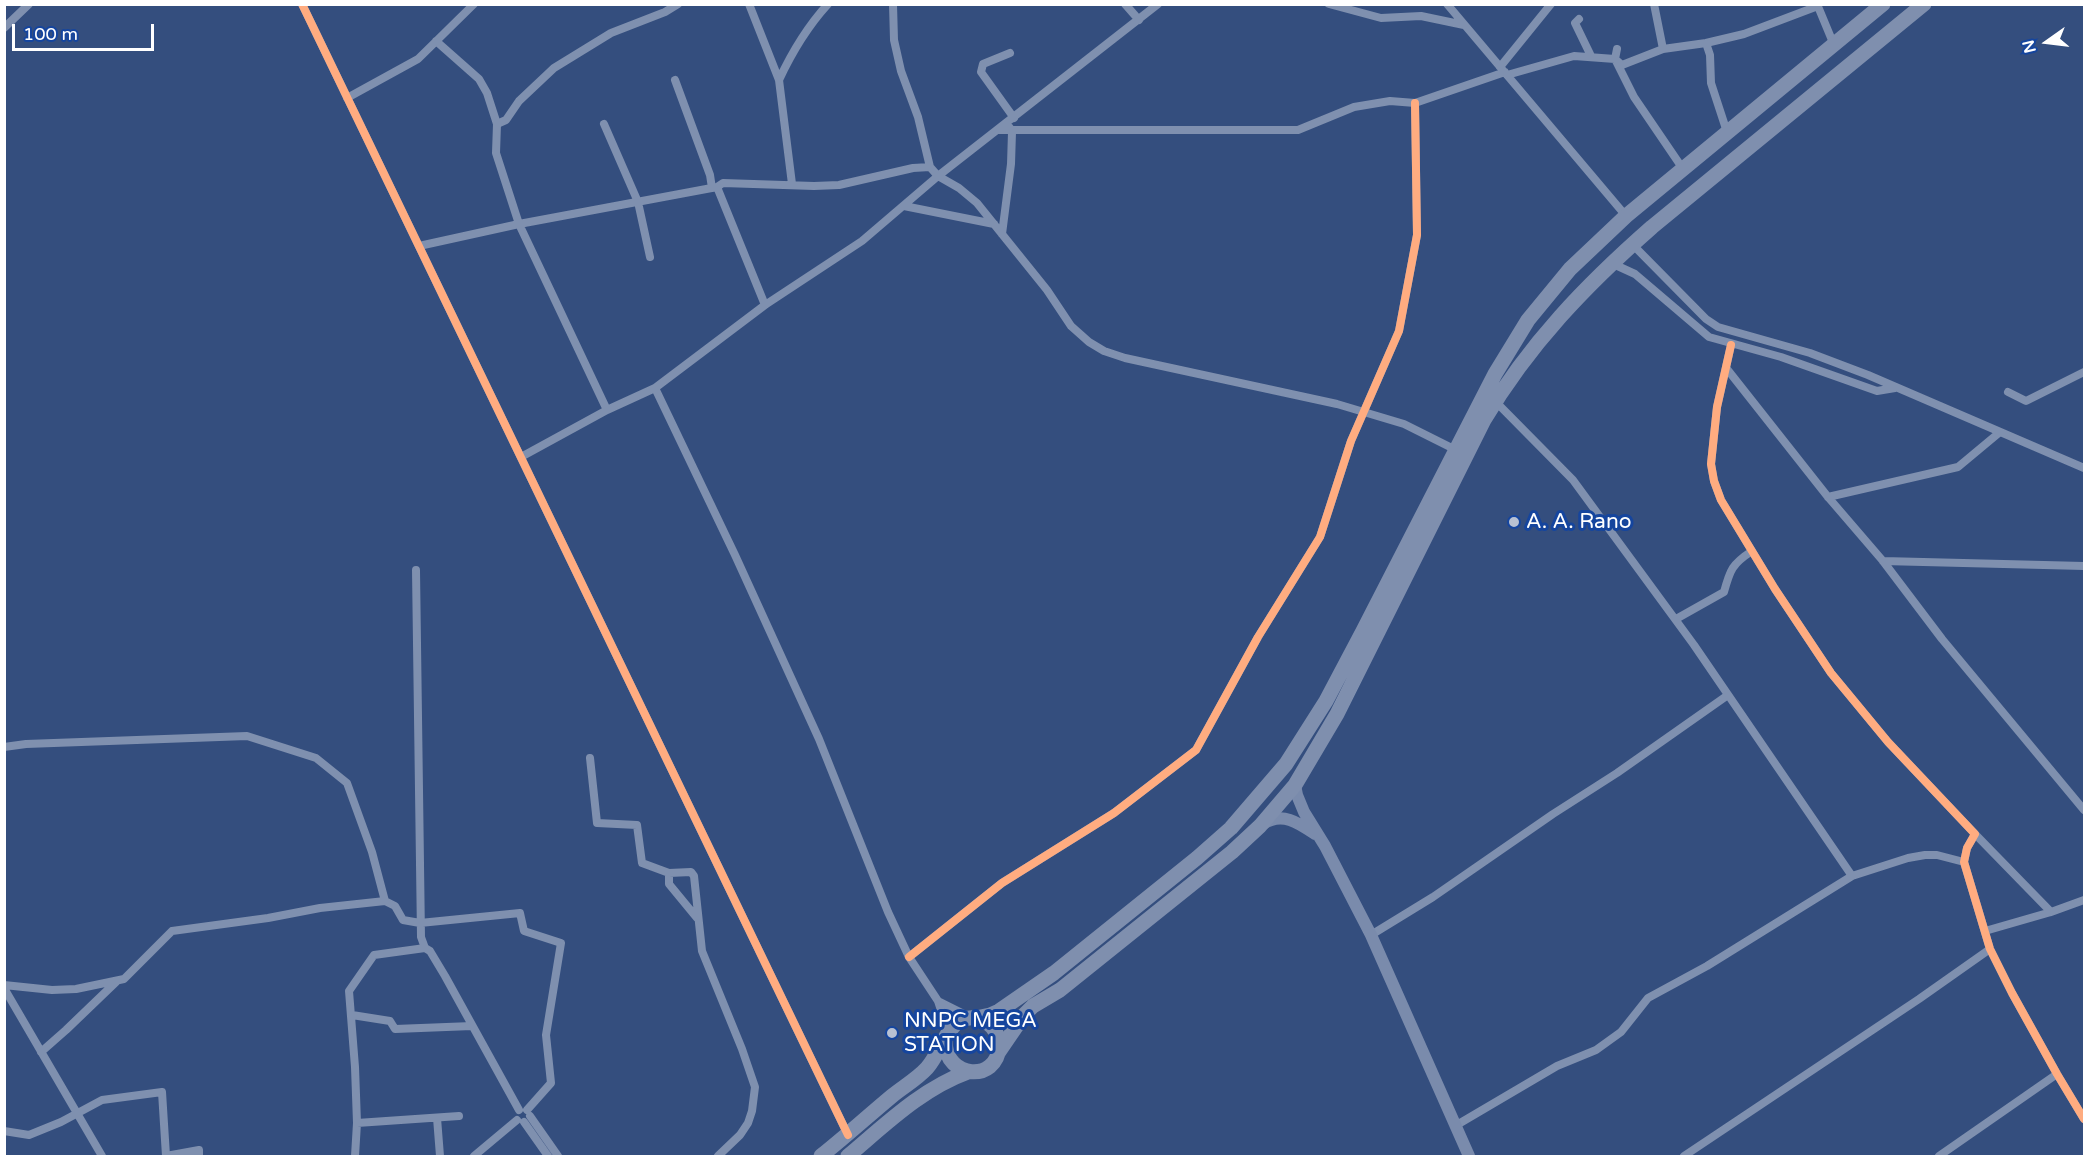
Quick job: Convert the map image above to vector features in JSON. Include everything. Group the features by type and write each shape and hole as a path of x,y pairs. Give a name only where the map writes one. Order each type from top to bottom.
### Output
{"highway":[{"path":"821,1156 922,1073 930,1065 953,1025 961,1020 990,1015 999,1011 1054,973 1231,828 1286,764 1326,701 1495,374 1528,320 1570,269 1626,216 1883,4"},
{"path":"848,1156 923,1095 946,1081 990,1066 1014,1027 1033,1006 1077,977 1232,852 1260,826 1295,785 1337,714 1495,401 1542,337 1583,290 1632,244 1924,4"},
{"path":"973,1018 990,1024 995,1030 999,1045 998,1053"},
{"path":"946,1037 948,1058 953,1065 968,1072"}],"street":[{"path":"4,28 29,4"},
{"path":"302,4 848,1135"},
{"path":"347,98 418,59 474,4"},
{"path":"496,124 506,120 519,100 554,68 611,33 665,12 678,4"},
{"path":"748,4 779,80 792,184"},
{"path":"779,80 813,20 828,4"},
{"path":"893,4 894,40 901,71 918,117 930,167 938,176 977,203 1047,290 1071,326 1089,342 1104,351 1125,358 1337,404 1404,424 1456,450"},
{"path":"1125,4 1139,20"},
{"path":"520,457 607,410 655,388 765,305 862,241 938,176 997,130 1010,124 1158,4"},
{"path":"1329,4 1381,18 1421,16 1465,25"},
{"path":"1447,4 1626,216"},
{"path":"1504,71 1551,4"},
{"path":"1654,4 1664,49"},
{"path":"1010,124 1298,130 1354,107 1390,101 1416,103 1504,71 1574,56 1616,59 1622,65 1664,49 1706,44 1744,34 1818,5 1834,45"},
{"path":"1579,19 1575,23 1591,56"},
{"path":"436,41 479,79 487,93 496,124 496,153 519,224 607,410"},
{"path":"1706,44 1710,55 1711,83 1727,132"},
{"path":"1617,49 1616,59 1634,97 1683,169"},
{"path":"1002,234 1011,164 1010,124 981,72 983,64 1010,53"},
{"path":"675,80 714,187 765,305"},
{"path":"909,957 1002,883 1114,813 1196,750 1258,637 1320,537 1351,441 1399,331 1417,235 1416,103"},
{"path":"604,124 638,202 650,258"},
{"path":"419,246 519,224 714,187 723,183 839,185 913,168 930,167"},
{"path":"904,206 994,224"},
{"path":"1632,244 1712,324 1793,347 2085,468"},
{"path":"1611,263 1635,274 1708,337 1781,357 1877,391 1895,388"},
{"path":"1731,345 1718,407 1711,464 1721,500 1803,633 1831,673 1888,742 2051,912"},
{"path":"1727,369 1828,497 1883,561 1942,639 2085,810"},
{"path":"2008,392 2026,401 2085,372"},
{"path":"655,388 819,739 888,912 909,957 938,1001 946,1037"},
{"path":"1495,401 1573,480 1676,620 1852,876"},
{"path":"1828,497 1958,467 2000,432"},
{"path":"1676,620 1724,592 1730,570 1752,551"},
{"path":"1883,561 2085,566"},
{"path":"416,570 421,937 425,948 430,951 548,1156"},
{"path":"1371,935 1433,897 1728,695"},
{"path":"4,747 27,744 247,736 316,758 346,783 372,852 385,901"},
{"path":"590,758 597,823 637,825 642,863 669,873 688,871 694,876 702,951 755,1087 748,1123 740,1135 718,1156"},
{"path":"1295,785 1304,813 1371,935 1455,1126 1465,1155"},
{"path":"1260,826 1270,819 1286,818 1296,821 1316,834"},
{"path":"1975,834 1967,848 1964,862 1990,949 2057,1074 2085,1119"},
{"path":"1455,1126 1557,1066 1596,1050 1621,1032 1648,998 1707,966 1852,876 1908,858 1925,855 1937,855 1964,862"},
{"path":"669,873 669,884 683,904 698,918"},
{"path":"1985,931 2085,900"},
{"path":"4,987 76,989 117,981 124,979 172,931 268,918 320,908 385,901 395,906 403,920 420,923 520,913 524,931 561,943 546,1035 551,1083 523,1116 474,1156"},
{"path":"355,1156 357,1123 349,992 374,955 425,948"},
{"path":"1684,1156 1920,999 1990,949"},
{"path":"41,1052 117,981"},
{"path":"4,987 102,1156"},
{"path":"938,1001 973,1018"},
{"path":"352,1015 390,1021 395,1029 472,1026"},
{"path":"1939,1156 2057,1074"},
{"path":"4,1131 29,1135 102,1100 162,1092 166,1156 199,1150 200,1156"},
{"path":"357,1123 459,1116"},
{"path":"523,1116 558,1156"},
{"path":"437,1118 440,1156"}],"cycle path":[{"path":"302,4 848,1135"},
{"path":"909,957 1002,883 1114,813 1196,750 1258,637 1320,537 1351,441 1399,331 1417,235 1415,103"},
{"path":"1731,345 1717,407 1711,464 1721,500 1775,589 1831,673 1888,742 1975,834 1967,848 1964,862 1990,949 2012,993 2084,1119"}],"place":[{"name":"A. A. Rano","path":"1514,522"},
{"name":"NNPC MEGA STATION","path":"892,1033"}]}
